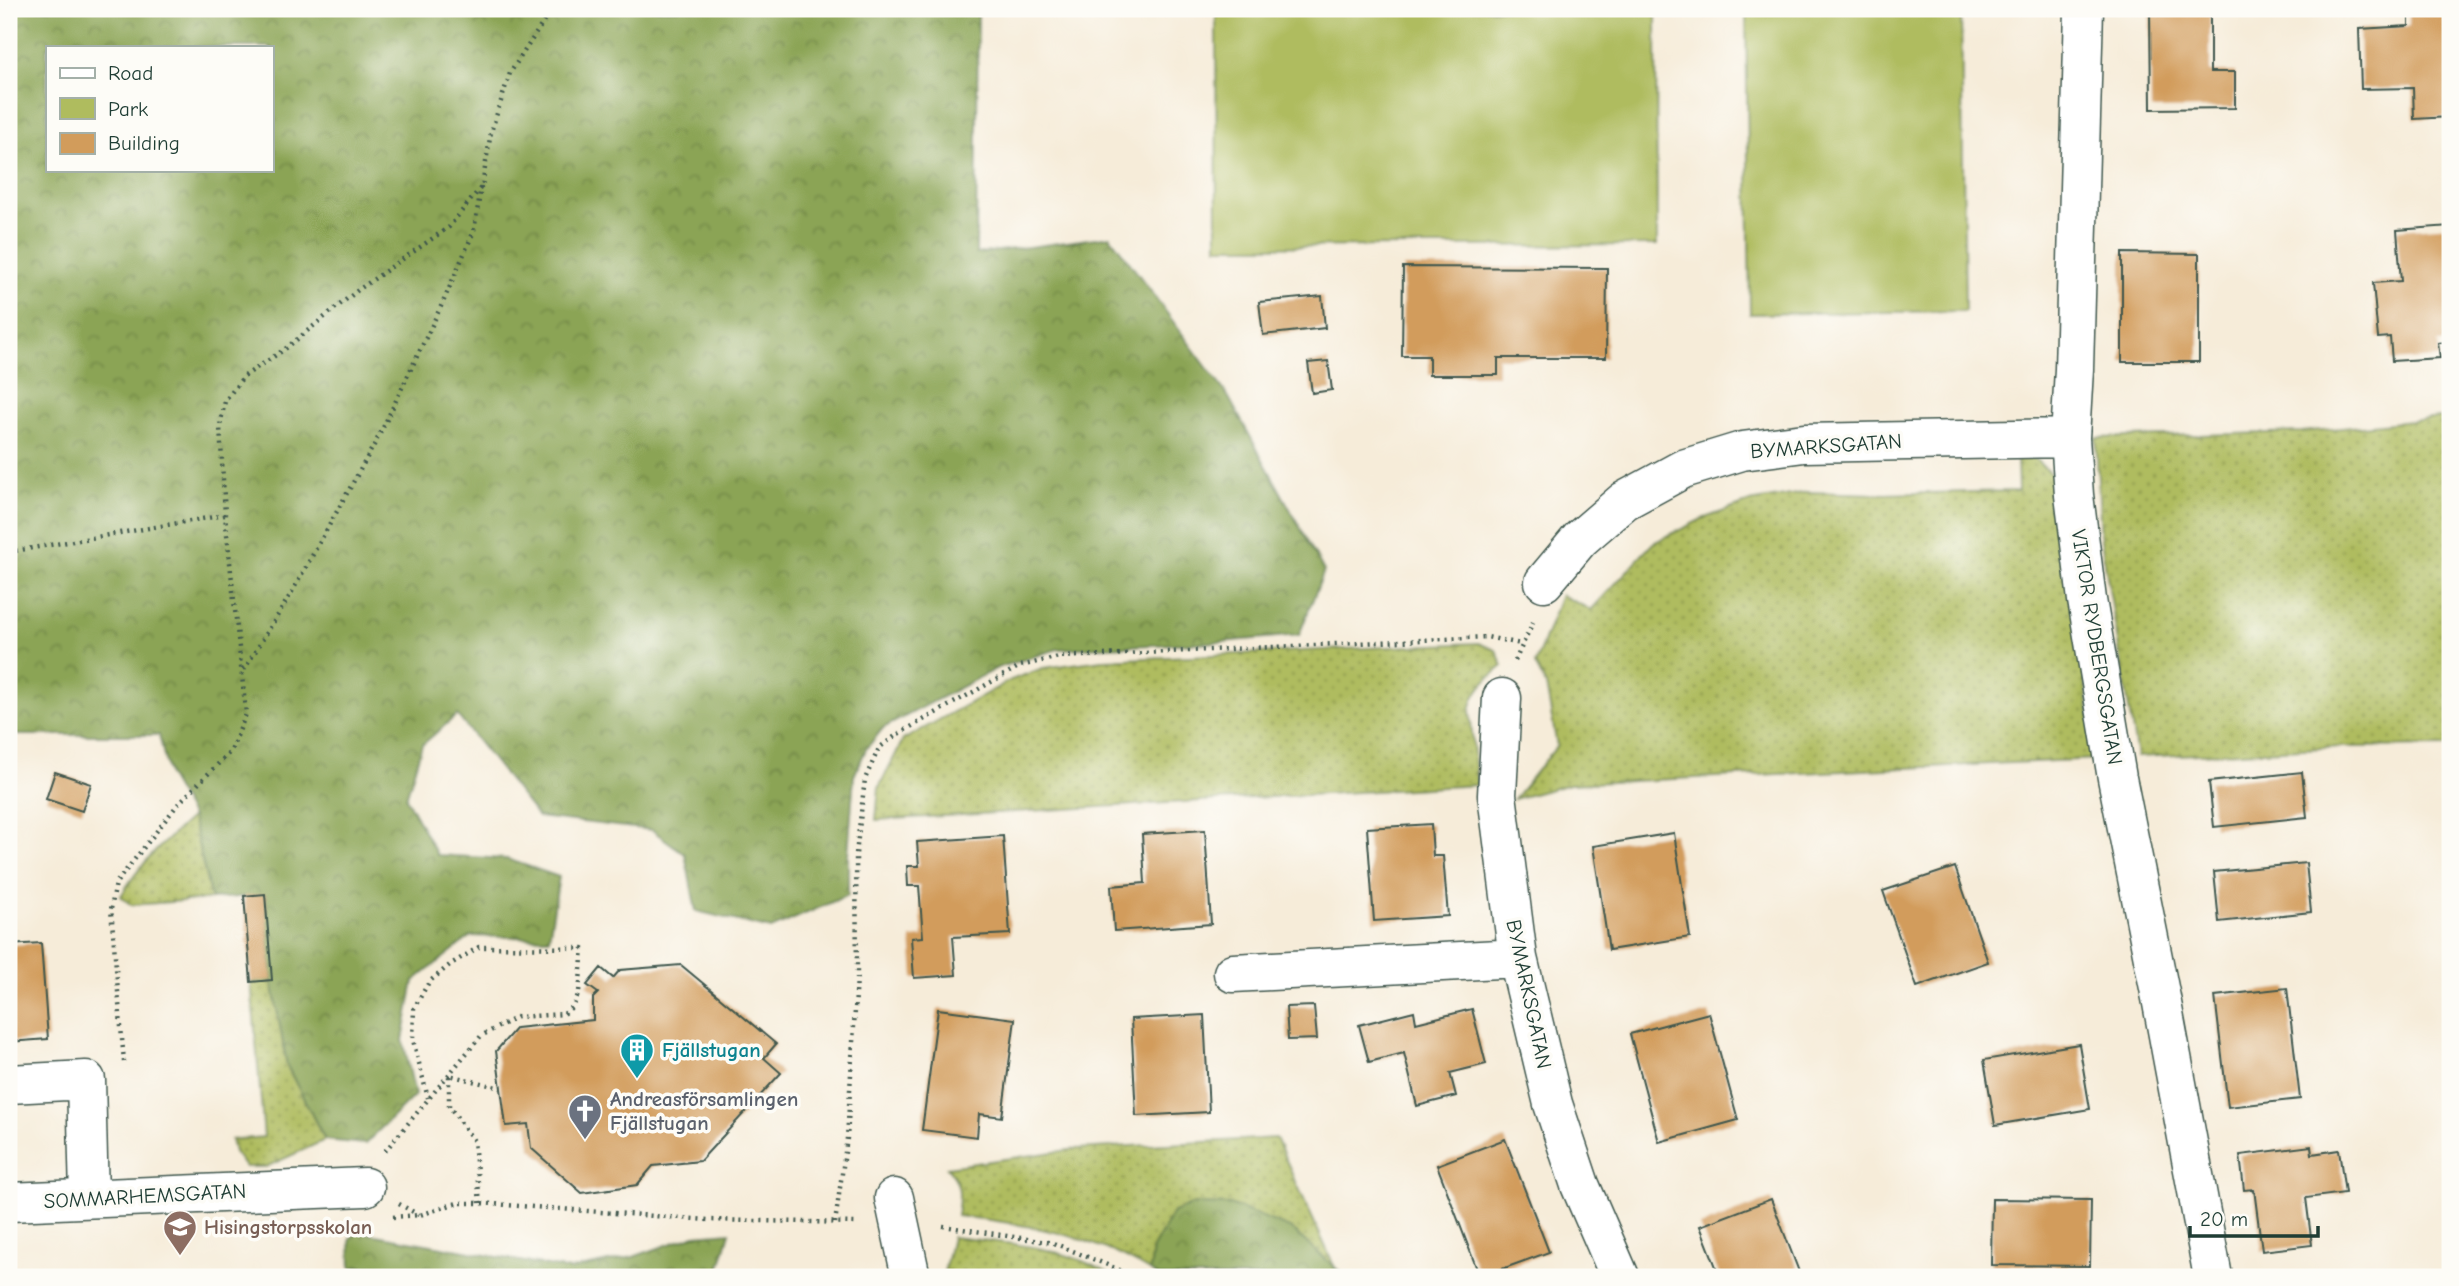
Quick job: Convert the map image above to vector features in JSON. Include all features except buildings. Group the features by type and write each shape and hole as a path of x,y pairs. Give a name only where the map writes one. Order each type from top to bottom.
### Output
{"street":[{"name":"VIKTOR RYDBERGSGATAN","path":"2084,9 2070,438 2087,600 2115,765 2213,1277"},
{"name":"BYMARKSGATAN","path":"1544,582 1580,539 1624,501 1683,469 1742,451 1804,443 2070,438"},
{"name":"BYMARKSGATAN","path":"1502,698 1497,795 1518,958 1553,1104 1580,1185 1620,1277"},
{"path":"1233,973 1518,958"},
{"path":"9,1084 86,1080 89,1198"},
{"name":"SOMMARHEMSGATAN","path":"9,1202 365,1187"},
{"path":"897,1211 911,1277"}],"path":[{"path":"243,671 292,592 379,436 474,231 491,132 510,73 552,9"},
{"path":"125,1073 111,909 116,883 178,804 231,751 246,715 225,515 220,426 225,401 243,377 285,349 358,290 449,227 482,186"},
{"path":"9,552 225,515"},
{"path":"1502,698 1521,644 1546,599 1541,590 1544,582"},
{"path":"835,1223 847,1138 858,978 856,853 865,779 879,748 898,734 1020,666 1059,657 1487,637 1521,644"},
{"path":"420,1215 365,1187 383,1153 481,1036 517,1017 564,1014 574,1005 579,992 583,948 479,947 451,964 429,982 414,1009 413,1040 428,1098"},
{"path":"449,1075 449,1106 474,1141 480,1203"},
{"path":"449,1075 501,1088"},
{"path":"393,1217 420,1215 457,1203 708,1220 835,1223 897,1211 951,1226 1053,1243 1137,1277"}],"green space":[{"path":"9,9 978,9 976,254 1110,236 1228,396 1324,571 1299,635 1220,642 1058,649 997,668 883,728 866,749 854,776 848,895 771,929 696,911 685,854 652,830 538,817 457,715 422,745 406,798 437,855 507,859 559,877 549,938 471,936 414,981 403,1040 415,1095 365,1144 325,1140 287,1066 272,980 265,895 211,899 192,817 169,777 159,735 9,735"},
{"path":"1216,9 1656,9 1657,245 1217,247"},
{"path":"1746,9 1961,9 1965,311 1750,314"},
{"path":"2450,417 2450,746 2342,747 2137,757 2101,540 2096,438 2302,432"},
{"path":"2017,455 2034,458 2057,480 2096,759 1570,784 1514,799 1557,746 1546,685 1535,664 1561,595 1591,610 1653,543 1702,519 1750,502 1808,492 1878,494 2018,491"},
{"path":"1478,643 1496,650 1503,666 1482,686 1471,704 1477,785 876,820 879,787 903,740 1011,680 1043,668 1102,660"},
{"path":"192,817 211,899 131,905 121,896 128,884 153,854"},
{"path":"272,980 287,1066 325,1140 266,1167 245,1167 234,1152 231,1140 264,1137 251,982"},
{"path":"1276,1138 1336,1270 1290,1228 1153,1248 1150,1271 1127,1258 1080,1239 1033,1227 957,1216 959,1190 947,1167 1076,1149"},
{"path":"1194,1204 1232,1205 1290,1228 1346,1277 1159,1277 1150,1271 1153,1248 1173,1212"},
{"path":"359,1232 570,1270 633,1257 695,1235 730,1232 717,1277 386,1277 386,1266 351,1268 350,1238"},
{"path":"952,1237 1016,1244 1056,1252 1116,1277 943,1277"}],"place":[{"name":"Fjällstugan","path":"637,1080"},
{"name":"Andreasförsamlingen Fjällstugan","path":"585,1141"},
{"name":"Hisingstorpsskolan","path":"180,1257"}]}
